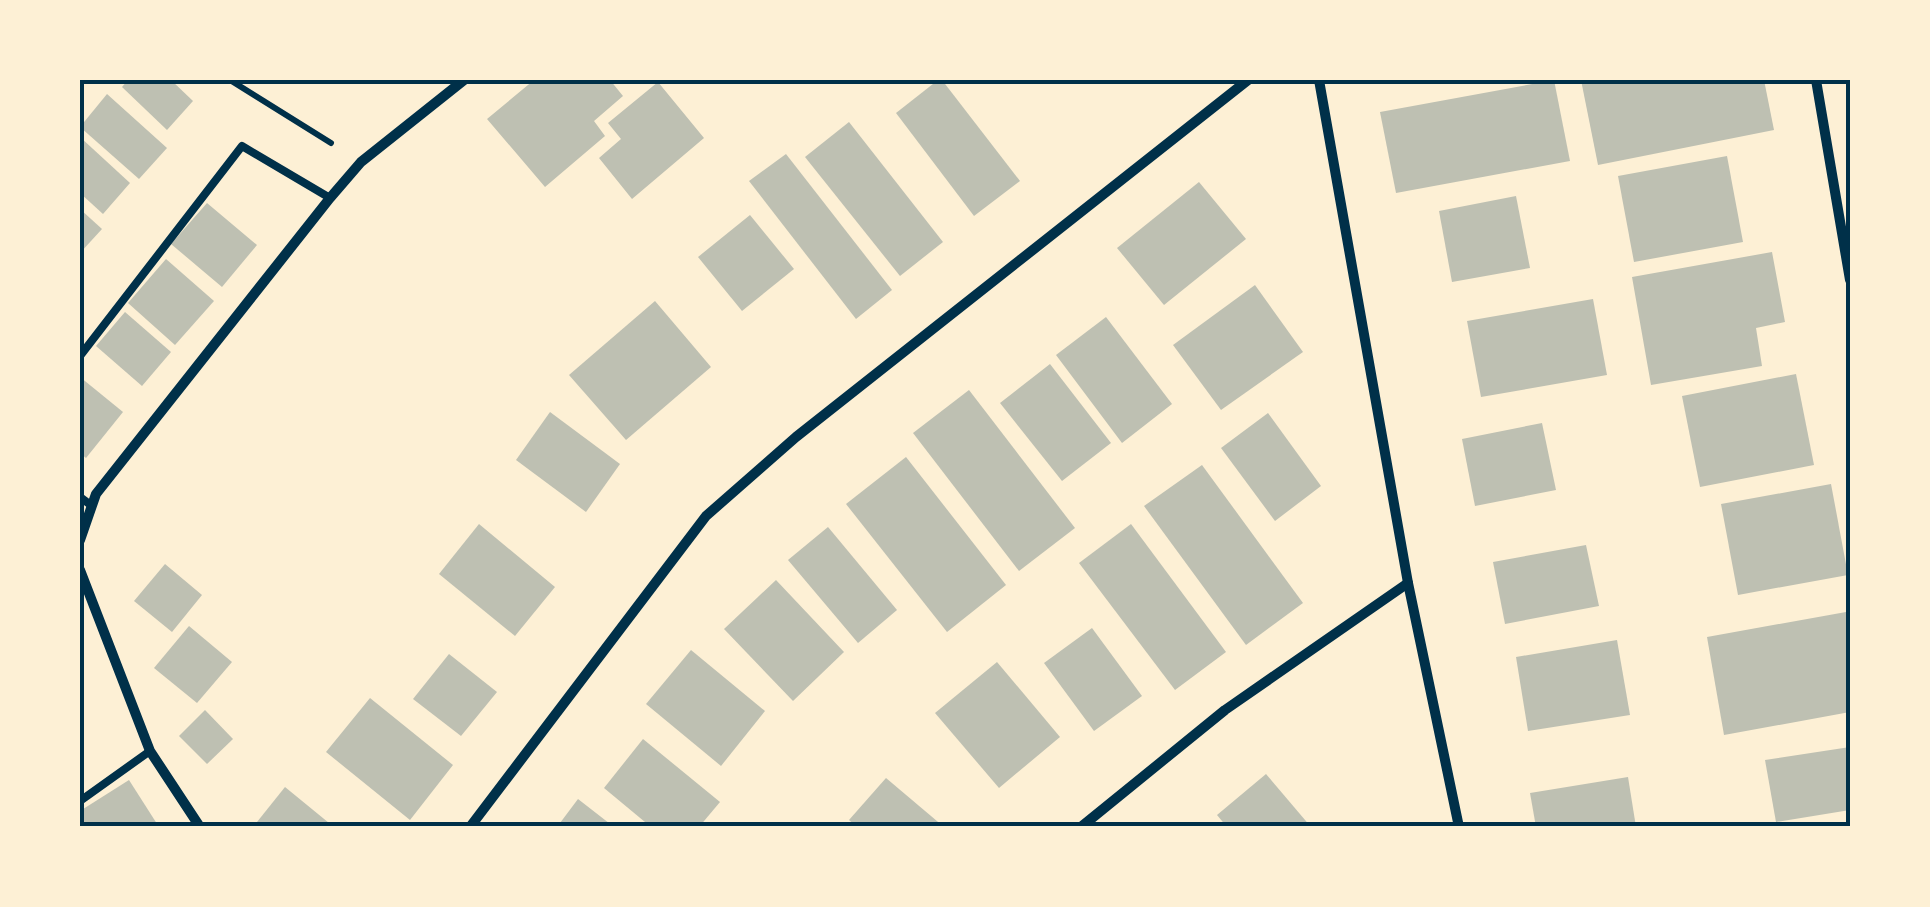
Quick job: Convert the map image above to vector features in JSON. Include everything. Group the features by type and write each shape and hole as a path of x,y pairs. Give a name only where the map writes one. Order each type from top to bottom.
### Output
{"street":[{"path":"80,540 96,494 330,198 361,162 464,80"},
{"path":"470,827 706,516 796,437 1248,80"},
{"path":"1319,80 1408,583 1459,827"},
{"path":"1816,80 1850,280"},
{"path":"80,570 150,751 200,827"},
{"path":"1081,827 1226,710 1408,583"}],"lane":[{"path":"80,356 242,146 330,198"},
{"path":"80,497 92,506"},
{"path":"80,801 150,751"}],"path":[{"path":"230,80 361,162"}],"building":[{"path":"128,80 171,80 193,101 167,130 122,87"},
{"path":"534,80 610,80 623,96 594,121 605,136 545,187 487,119"},
{"path":"942,80 1020,181 974,216 896,113"},
{"path":"1554,80 1570,161 1396,193 1380,112"},
{"path":"1581,80 1764,80 1774,130 1598,165"},
{"path":"658,82 704,138 632,199 599,158 621,139 608,123"},
{"path":"107,94 167,148 139,179 80,127"},
{"path":"849,122 943,242 900,276 805,157"},
{"path":"80,137 130,183 103,214 80,193"},
{"path":"786,154 892,290 856,319 749,181"},
{"path":"1727,156 1743,242 1634,262 1618,176"},
{"path":"1199,182 1246,239 1164,305 1117,248"},
{"path":"1516,196 1530,268 1452,282 1439,211"},
{"path":"207,203 257,245 222,287 171,244"},
{"path":"80,209 102,229 80,253"},
{"path":"750,215 794,269 742,311 698,257"},
{"path":"1772,252 1785,322 1756,328 1762,366 1651,385 1632,277"},
{"path":"166,259 214,301 175,345 128,303"},
{"path":"1255,285 1303,352 1221,410 1173,345"},
{"path":"1593,299 1607,375 1481,397 1467,321"},
{"path":"655,301 711,367 626,440 569,375"},
{"path":"125,312 171,352 142,386 96,346"},
{"path":"1106,317 1172,404 1122,443 1056,355"},
{"path":"1050,364 1111,443 1062,481 1000,403"},
{"path":"1796,374 1814,465 1700,487 1682,396"},
{"path":"80,377 123,412 86,458 80,453"},
{"path":"969,390 1075,528 1019,571 913,433"},
{"path":"550,412 620,464 586,512 516,460"},
{"path":"1268,413 1321,486 1275,521 1221,448"},
{"path":"1542,423 1556,490 1475,506 1462,439"},
{"path":"906,457 1006,585 947,632 846,504"},
{"path":"1202,465 1303,603 1246,645 1144,506"},
{"path":"1831,484 1848,575 1738,595 1721,504"},
{"path":"479,524 555,587 515,636 439,574"},
{"path":"1131,524 1226,652 1175,690 1079,563"},
{"path":"828,527 897,610 858,643 788,560"},
{"path":"1586,545 1599,606 1505,624 1493,562"},
{"path":"165,564 202,595 172,632 134,601"},
{"path":"776,580 844,652 793,701 724,629"},
{"path":"1846,612 1850,634 1850,712 1724,735 1707,637"},
{"path":"189,626 232,662 197,703 154,668"},
{"path":"1092,628 1142,696 1094,731 1044,663"},
{"path":"1617,640 1630,715 1528,731 1516,657"},
{"path":"691,650 765,711 721,766 646,704"},
{"path":"449,654 497,692 461,736 413,699"},
{"path":"997,662 1060,737 999,788 935,713"},
{"path":"370,698 453,765 410,820 326,752"},
{"path":"205,710 233,739 207,764 179,736"},
{"path":"643,739 720,802 699,827 651,827 604,788"},
{"path":"1850,747 1850,810 1776,822 1765,760"},
{"path":"1266,774 1311,827 1227,827 1217,815"},
{"path":"1628,777 1636,827 1536,827 1530,793"},
{"path":"886,778 944,827 857,827 849,820"},
{"path":"129,780 159,827 86,827 80,811"},
{"path":"285,787 329,823 326,827 253,827"},
{"path":"578,799 614,827 557,827"}]}
